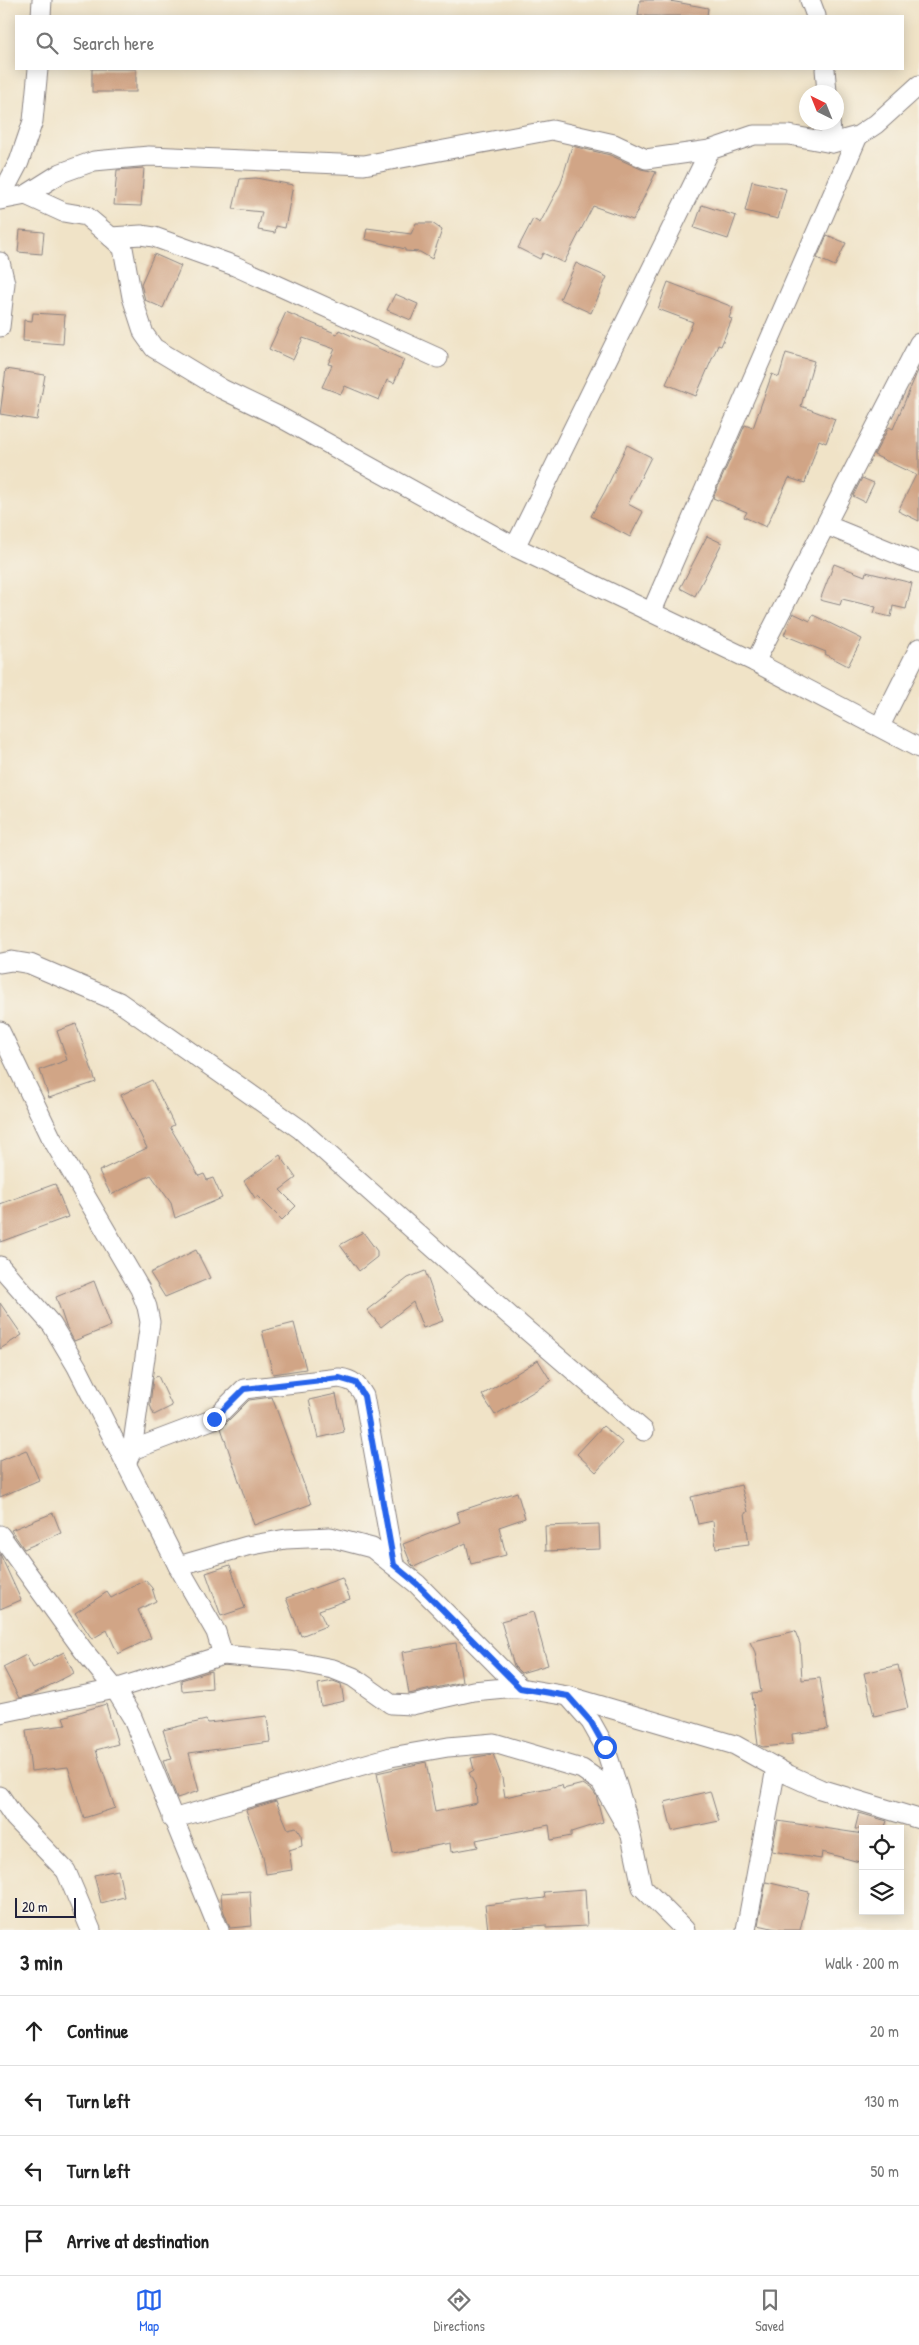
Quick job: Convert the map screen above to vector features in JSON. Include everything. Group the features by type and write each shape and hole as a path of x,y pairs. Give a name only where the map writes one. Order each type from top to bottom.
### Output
{"street":[{"path":"41,15 42,0"},
{"path":"810,0 816,15"},
{"path":"0,199 19,162 33,121 38,70"},
{"path":"825,70 826,85"},
{"path":"0,199 26,195 61,173 94,160 149,156 364,165 552,130 614,144 646,159 710,150 754,135 789,135 832,143 858,136 876,124 919,84"},
{"path":"831,130 832,143"},
{"path":"652,611 858,136"},
{"path":"514,547 710,150"},
{"path":"26,195 63,212 86,216 123,248 136,313 144,334 154,348 222,389 278,416 514,547 652,611 755,662 919,748"},
{"path":"111,237 141,235 154,237 235,266 438,358"},
{"path":"0,262 5,283 0,327"},
{"path":"755,662 919,343"},
{"path":"826,525 919,563"},
{"path":"880,726 919,648"},
{"path":"0,963 12,961 30,964 119,1002 300,1128 509,1316 644,1432"},
{"path":"0,1031 51,1137 140,1289 147,1307 150,1322 129,1457"},
{"path":"0,1266 52,1325 77,1366 129,1457 178,1566 216,1632 223,1654"},
{"path":"129,1457 214,1419 244,1389 339,1378 348,1379 356,1383 364,1396 394,1565"},
{"path":"0,1535 83,1650 115,1689 132,1717 172,1819 219,1930"},
{"path":"178,1566 247,1546 286,1539 330,1537 372,1548 417,1584 520,1688"},
{"path":"0,1713 115,1689 223,1654 292,1661 334,1669 353,1677 391,1704 412,1705 473,1691 520,1688 568,1696 734,1746 820,1789 919,1819"},
{"path":"568,1696 591,1722 605,1747 630,1833 642,1887 685,1930"},
{"path":"172,1819 391,1757 448,1747 494,1743 582,1769 601,1782 630,1833"},
{"path":"746,1930 776,1768"},
{"path":"0,1796 15,1818 66,1871 91,1930"}],"building":[{"path":"640,0 665,0 708,8 707,15 638,15"},
{"path":"92,70 136,70 136,92 92,92"},
{"path":"572,146 610,155 641,169 656,172 633,220 593,206 564,263 543,253 540,259 518,248 533,219 540,223 561,183"},
{"path":"144,168 141,206 114,205 117,170"},
{"path":"256,178 293,185 285,228 276,226 275,233 258,230 262,212 233,209 240,179"},
{"path":"752,181 786,189 778,219 745,211"},
{"path":"702,205 736,216 728,239 694,228"},
{"path":"416,223 432,223 442,230 432,259 420,252 405,251 405,249 365,239 367,228 411,234"},
{"path":"20,230 44,232 42,254 18,252"},
{"path":"827,235 846,243 835,266 817,258"},
{"path":"154,254 181,266 163,308 145,300 141,284"},
{"path":"576,263 607,277 591,313 560,299"},
{"path":"668,282 733,307 729,318 732,319 721,346 718,345 696,396 666,384 693,322 658,309"},
{"path":"395,294 418,304 411,320 387,310"},
{"path":"286,312 337,334 339,330 404,360 394,383 387,380 379,400 345,386 341,394 322,387 332,365 328,364 335,349 303,338 293,360 269,349"},
{"path":"33,313 65,315 63,344 23,341 24,320 32,321"},
{"path":"786,353 814,361 801,406 835,419 826,443 819,440 805,483 789,478 766,527 744,517 747,512 713,498 745,425 753,428 772,374 779,377"},
{"path":"919,368 919,521 898,511 916,475 874,455 889,427 893,429"},
{"path":"6,369 45,375 37,420 0,414"},
{"path":"627,445 651,457 628,504 643,512 630,537 591,516"},
{"path":"862,478 874,483 865,502 853,496"},
{"path":"707,536 722,543 695,596 680,588"},
{"path":"834,564 865,576 866,572 912,583 906,609 893,606 891,617 874,613 876,607 842,599 840,605 820,600"},
{"path":"793,613 810,621 813,615 862,639 848,666 825,654 826,652 784,635"},
{"path":"76,1024 96,1082 49,1098 40,1070 67,1060 57,1031"},
{"path":"152,1080 174,1125 170,1127 199,1176 204,1174 207,1180 213,1178 222,1198 175,1218 171,1203 151,1175 111,1195 99,1171 147,1148 121,1095"},
{"path":"280,1155 296,1178 280,1190 296,1206 282,1220 258,1196 255,1198 244,1181"},
{"path":"55,1184 68,1217 0,1242 0,1204"},
{"path":"363,1232 377,1251 377,1257 359,1271 340,1245"},
{"path":"196,1250 210,1278 165,1297 150,1273"},
{"path":"425,1271 443,1321 423,1328 413,1302 381,1327 367,1310 408,1278"},
{"path":"94,1281 111,1326 74,1341 66,1326 56,1297"},
{"path":"0,1303 22,1335 0,1349"},
{"path":"294,1323 306,1369 273,1374 262,1331"},
{"path":"538,1360 551,1381 495,1415 482,1395"},
{"path":"158,1376 172,1406 154,1415 150,1405 153,1378"},
{"path":"336,1394 344,1432 318,1438 309,1400"},
{"path":"272,1397 311,1504 254,1525 221,1428 249,1400"},
{"path":"603,1426 623,1443 596,1472 577,1454"},
{"path":"26,1450 39,1480 0,1497 0,1461"},
{"path":"741,1485 748,1512 745,1513 749,1544 716,1548 713,1521 698,1524 691,1497"},
{"path":"517,1492 525,1518 499,1527 506,1555 471,1564 466,1543 414,1567 411,1564 403,1544 460,1522 457,1512"},
{"path":"53,1513 61,1533 24,1549 11,1530"},
{"path":"599,1524 600,1549 546,1551 545,1526"},
{"path":"0,1554 21,1600 0,1609"},
{"path":"230,1565 245,1608 221,1616 206,1573"},
{"path":"342,1578 350,1599 319,1610 326,1626 301,1636 286,1598"},
{"path":"145,1580 152,1588 156,1601 138,1610 151,1638 118,1654 107,1630 92,1639 75,1613 107,1592 111,1598"},
{"path":"533,1612 548,1665 521,1673 514,1666 501,1621"},
{"path":"795,1631 800,1644 802,1680 820,1678 828,1729 792,1734 793,1744 763,1747 758,1745 752,1693 761,1692 755,1652 750,1642"},
{"path":"456,1643 462,1682 409,1694 402,1652"},
{"path":"64,1652 74,1673 31,1695 19,1698 3,1667 26,1655 33,1668"},
{"path":"898,1665 908,1708 874,1716 864,1673"},
{"path":"211,1671 212,1688 182,1691 181,1680"},
{"path":"333,1681 341,1684 344,1701 321,1706 318,1684"},
{"path":"106,1704 118,1744 96,1750 115,1808 84,1818 68,1767 31,1771 26,1730 66,1725 63,1717"},
{"path":"267,1716 270,1742 189,1753 199,1791 177,1798 163,1761 172,1759 163,1730 206,1720 208,1723"},
{"path":"493,1754 502,1778 505,1797 562,1785 563,1789 583,1784 596,1795 603,1822 571,1832 571,1836 551,1840 549,1825 476,1840 478,1847 451,1852 450,1843 393,1854 377,1773 426,1762 435,1812 477,1803 475,1785 469,1773 474,1770 471,1758"},
{"path":"710,1791 719,1821 672,1831 665,1802"},
{"path":"276,1801 288,1829 296,1827 301,1834 302,1846 289,1850 292,1870 266,1874 263,1856 246,1810"},
{"path":"859,1813 887,1821 886,1825 859,1825 859,1829 855,1829"},
{"path":"778,1821 859,1833 859,1862 822,1852 821,1859 772,1851"},
{"path":"118,1870 124,1897 101,1903 94,1875"},
{"path":"766,1882 809,1892 800,1930 781,1930 758,1925"},
{"path":"585,1889 587,1926 546,1928 546,1925 488,1930 485,1905 545,1898 544,1892"},
{"path":"250,1891 252,1926 230,1928 222,1907 221,1893"}],"route":[{"path":"214,1419 244,1389 339,1378 348,1379 356,1383 364,1396 394,1565 417,1584 520,1688 568,1696 591,1722 605,1747"}]}
